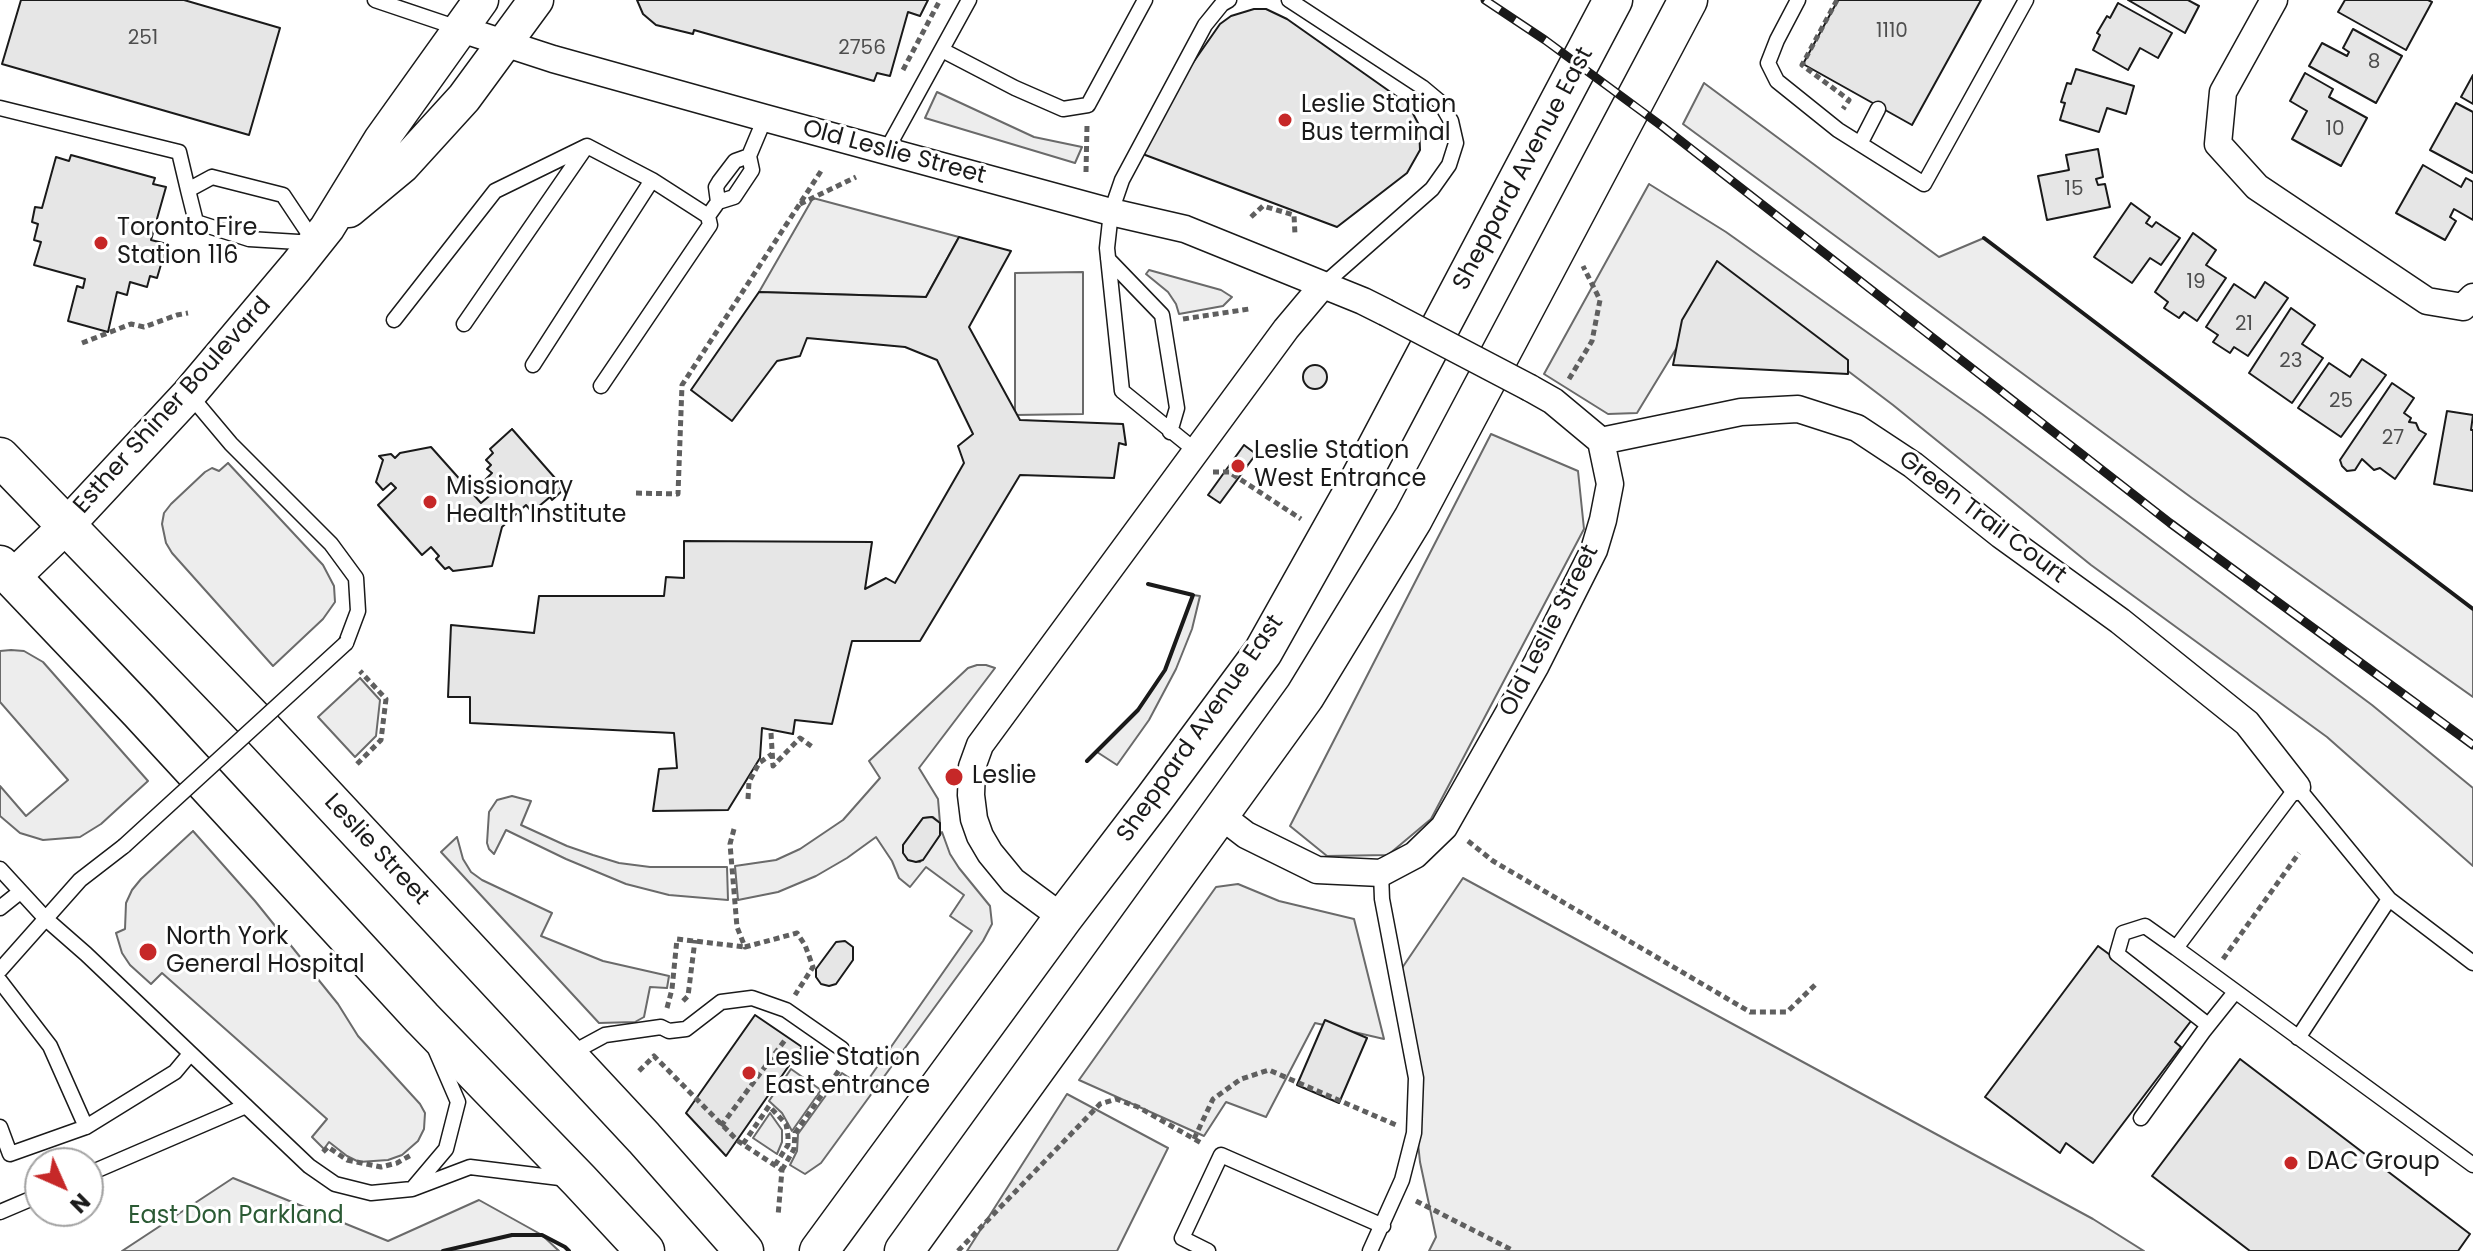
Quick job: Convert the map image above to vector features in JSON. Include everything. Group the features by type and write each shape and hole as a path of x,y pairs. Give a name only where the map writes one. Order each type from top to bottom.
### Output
{"main road":[{"name":"Sheppard Avenue East","path":"819,1251 1263,652 1360,479 1613,0"},
{"path":"904,1251 1305,696 1413,519 1688,0"},
{"name":"Leslie Street","path":"0,457 262,728 644,1138 744,1251"},
{"path":"4,578 203,780 422,1018 645,1251"}],"street":[{"name":"Esther Shiner Boulevard","path":"4,578 66,526 189,394 321,236 381,140 481,0"},
{"name":"Esther Shiner Boulevard","path":"321,236 402,166 464,98 536,0"},
{"path":"2274,0 2223,92 2218,144 2257,187 2427,301 2463,307 2473,297"},
{"name":"Old Leslie Street","path":"461,29 505,45 765,118 1111,212 1185,229 1385,312 1553,401 1601,441 1610,484 1603,520 1594,550 1536,665 1444,827 1415,855 1381,873"},
{"path":"1063,918 1013,881 990,853 974,819 971,795 972,767 980,745 1286,329 1323,285"},
{"name":"Green Trail Court","path":"1601,441 1741,412 1798,409 1857,428 1913,465 2001,535 2120,621 2247,723 2297,787"},
{"path":"1220,815 1246,835 1317,870 1381,873"}],"lane":[{"path":"375,0 461,29"},
{"path":"886,151 969,0"},
{"path":"942,50 1063,109 1088,105 1145,0"},
{"path":"1196,451 1122,391 1108,259 1111,212 1122,180 1205,25 1229,0"},
{"path":"1289,0 1440,102 1451,121 1456,143 1449,165 1432,189 1323,285"},
{"path":"1798,0 1768,63 1777,81 1833,126 1924,184 2026,0"},
{"path":"0,108 179,152 196,222 249,239 321,236"},
{"path":"1860,144 1878,109"},
{"path":"708,216 718,202 716,187 735,161 749,156 765,118"},
{"path":"587,146 652,180 708,216 710,225 601,386"},
{"path":"394,320 495,191 587,146"},
{"path":"464,324 587,146"},
{"path":"188,190 212,177 283,195 321,236"},
{"path":"533,365 652,180"},
{"path":"1108,259 1162,315 1177,408 1170,432"},
{"path":"0,970 80,880 124,846 346,643 358,611 356,578 331,544 231,444 189,394"},
{"path":"2176,948 2297,787 2389,899 2473,963"},
{"path":"0,869 46,919 309,1166 335,1184 371,1193 412,1189 470,1167 580,1181"},
{"path":"1370,1251 1397,1191 1414,1133 1416,1078 1382,899 1381,873"},
{"path":"0,908 20,892"},
{"path":"2298,1038 2389,899"},
{"path":"2208,1025 2117,954 2123,933 2145,926 2473,1165"},
{"path":"0,981 50,1046 86,1127"},
{"path":"2141,1118 2235,992"},
{"path":"567,1055 605,1035 661,1027 669,1031 686,1029 721,1002 752,998 786,1010 842,1049"},
{"path":"412,1189 446,1149 458,1102 422,1018"},
{"path":"0,1127 5,1153 86,1127 175,1072 190,1054"},
{"path":"104,1167 246,1106"},
{"path":"1208,1251 1182,1238 1221,1155 1383,1226"},
{"path":"0,1212 24,1202"}],"path":[{"path":"900,75 940,0"},
{"path":"1833,126 1849,100 1802,65 1837,0"},
{"path":"1086,172 1088,105"},
{"path":"636,493 678,494 682,385 823,168"},
{"path":"799,204 856,177"},
{"path":"1251,217 1263,206 1294,215 1295,235"},
{"path":"1569,379 1592,341 1600,300 1579,258"},
{"path":"1176,320 1249,309"},
{"path":"82,343 131,324 144,327 188,313"},
{"path":"1229,472 1302,519"},
{"path":"357,764 381,740 386,699 360,671"},
{"path":"771,733 773,766 800,738 814,748"},
{"path":"748,799 749,782 759,763 772,753"},
{"path":"734,829 730,844 734,900 737,927 745,947"},
{"path":"1468,841 1493,861 1750,1012 1787,1012 1816,984"},
{"path":"2220,963 2299,853"},
{"path":"661,1027 672,989 677,939 745,947 797,933 813,967 786,1010"},
{"path":"661,1027 688,996 695,940"},
{"path":"642,1030 642,1055 648,1062"},
{"path":"721,1126 785,1040"},
{"path":"778,1216 782,1170 794,1149 795,1133 839,1072 842,1049"},
{"path":"639,1071 654,1056 721,1126 782,1170"},
{"path":"1194,1139 1213,1099 1241,1079 1269,1070 1414,1133"},
{"path":"958,1251 1100,1104 1116,1099 1138,1107 1221,1155"},
{"path":"743,1144 769,1106 786,1124 788,1136 788,1145 775,1165"},
{"path":"309,1166 328,1147 347,1160 381,1167 397,1163 411,1154"},
{"path":"1397,1191 1514,1251"}],"green space":[{"path":"1704,83 1939,257 1984,238 2473,609 2473,697 2192,498 1683,124"},
{"path":"937,92 1034,137 1082,147 1075,163 925,118"},
{"path":"1649,184 1726,232 1982,414 2372,705 2473,788 2473,866 2327,737 2091,565 1893,405 1721,275 1637,413 1608,414 1544,374"},
{"path":"813,198 959,237 926,297 759,292"},
{"path":"1149,270 1221,290 1232,297 1223,306 1179,314 1168,292 1146,274"},
{"path":"1083,272 1083,414 1015,415 1015,273"},
{"path":"1491,434 1578,471 1584,529 1431,819 1388,855 1327,856 1290,826"},
{"path":"228,463 323,565 334,586 335,602 323,619 273,666 166,543 162,524 164,513 205,472 212,468 219,471"},
{"path":"1193,595 1200,596 1192,629 1176,669 1149,720 1117,765 1097,752 1138,710 1165,670"},
{"path":"0,651 24,651 43,662 148,781 101,824 80,837 43,840 20,833 0,816 0,786 26,816 68,780 0,702"},
{"path":"977,665 995,668 919,768 938,799 940,823 933,817 923,818 903,849 908,860 920,862 942,832 959,868 990,906 992,924 983,941 821,1163 805,1174 790,1165 797,1151 798,1134 842,1073 863,1087 972,931 950,916 964,895 926,867 910,887 899,878 876,837 816,876 778,892 738,900 735,866 776,860 800,849 843,820 880,778 869,761 968,668"},
{"path":"360,678 380,700 376,736 355,757 318,717"},
{"path":"512,796 531,801 521,825 593,855 619,863 650,867 727,867 728,900 669,895 626,884 506,830 494,854 487,843 489,812 497,800"},
{"path":"193,831 255,901 338,1004 358,1036 420,1104 425,1113 424,1129 418,1141 402,1155 388,1160 359,1162 329,1142 324,1149 312,1137 327,1119 162,973 151,984 122,953 116,933 125,929 126,903 132,890"},
{"path":"457,837 463,859 471,872 552,913 541,936 603,961 669,976 667,988 650,987 644,1017 635,1022 599,1023 441,852"},
{"path":"1463,878 2093,1219 2144,1251 1429,1251 1436,1237 1420,1162 1400,971"},
{"path":"1238,884 1279,901 1354,919 1384,1039 1315,1023 1266,1117 1226,1102 1204,1136 1079,1080 1216,887"},
{"path":"791,1069 821,1090 792,1131 782,1113 769,1101"},
{"path":"1067,1094 1168,1148 1117,1251 967,1251"},
{"path":"770,1113 782,1130 782,1142 777,1154 753,1138"},
{"name":"East Don Parkland","path":"233,1178 388,1241 479,1200 542,1235 559,1251 122,1251"}],"building":[{"path":"21,0 184,0 280,28 249,135 2,64"},
{"path":"637,0 928,0 920,16 908,12 890,76 877,73 874,81 694,30 693,34 656,25 643,14"},
{"path":"1838,0 1981,0 1912,125 1803,64"},
{"path":"2128,0 2188,0 2199,6 2185,33"},
{"path":"2345,0 2432,2 2406,50 2338,12"},
{"path":"2118,3 2172,33 2158,58 2140,48 2128,70 2093,50 2100,35 2097,33"},
{"name":"Leslie Station Bus terminal","path":"1266,9 1287,19 1409,106 1419,125 1420,150 1407,173 1337,227 1132,150 1220,24 1231,16"},
{"path":"2353,29 2402,56 2376,103 2309,66 2322,43 2347,56 2349,52 2343,48"},
{"path":"2076,69 2134,86 2126,114 2107,108 2099,132 2060,120 2065,103 2061,102 2067,83 2071,84"},
{"path":"2305,73 2333,89 2329,97 2367,118 2341,166 2292,139 2307,111 2290,101"},
{"path":"2473,75 2473,104 2461,97"},
{"path":"2456,103 2473,112 2473,173 2430,150"},
{"path":"2098,149 2103,177 2096,179 2098,185 2105,184 2110,207 2047,220 2038,176 2069,170 2066,155"},
{"name":"Toronto Fire Station 116","path":"71,155 155,178 153,184 166,187 151,240 167,244 157,278 150,276 147,287 130,282 127,295 117,292 108,332 68,321 77,286 83,288 85,279 34,265 41,242 34,240 38,224 32,222 35,207 42,208 56,157 69,161"},
{"path":"2423,165 2461,187 2466,178 2473,182 2473,220 2454,209 2450,217 2456,221 2445,240 2396,213"},
{"path":"2131,203 2150,217 2146,223 2152,227 2156,222 2180,238 2161,265 2150,258 2132,283 2094,257"},
{"path":"2193,233 2216,250 2206,265 2226,278 2197,321 2184,312 2179,318 2164,308 2168,302 2155,292"},
{"path":"959,237 1011,251 969,327 1020,420 1123,424 1126,445 1119,443 1114,478 1020,475 920,641 852,641 832,724 795,720 793,734 762,728 760,758 728,810 653,811 659,769 677,768 674,733 470,723 470,697 448,697 451,625 534,633 539,596 664,596 666,577 684,578 684,541 872,542 865,589 886,578 895,583 964,463 958,446 973,434 937,360 905,347 807,338 800,356 777,361 732,421 691,390 759,292 926,297"},
{"path":"1717,261 1848,360 1848,374 1673,365 1682,320"},
{"path":"2265,282 2288,298 2248,356 2234,347 2230,353 2213,342 2218,335 2206,327 2234,284 2255,298"},
{"path":"2291,308 2315,325 2302,344 2323,358 2292,403 2249,373"},
{"path":"2362,359 2386,375 2341,437 2298,408 2329,363 2350,377"},
{"path":"1315,365 1324,368 1327,377 1324,386 1315,389 1306,386 1303,377 1306,368"},
{"path":"2392,383 2414,398 2404,413 2411,418 2409,422 2416,423 2419,430 2426,434 2395,479 2380,468 2374,470 2362,459 2355,470 2347,471 2340,460"},
{"path":"2447,411 2473,415 2473,491 2434,484"},
{"name":"Missionary Health Institute","path":"512,429 562,486 562,491 532,512 526,505 502,527 492,566 453,571 449,567 445,569 431,547 422,555 378,505 396,488 391,483 383,490 376,482 383,460 379,456 391,454 395,458 400,453 431,447 481,503 494,492 484,481 492,473 487,469 491,465 486,460 493,453 490,449"},
{"name":"Leslie Station West Entrance","path":"1244,445 1256,454 1220,503 1208,495"},
{"path":"932,817 940,823 940,835 923,860 908,860 903,853 903,845 923,818"},
{"path":"845,941 853,947 853,960 836,984 821,984 816,977 816,969 836,942"},
{"path":"2098,946 2194,1017 2175,1042 2181,1047 2093,1163 2066,1143 2060,1153 1985,1097"},
{"name":"Leslie Station East entrance","path":"755,1015 802,1047 726,1156 686,1113"},
{"path":"1325,1020 1367,1038 1339,1103 1297,1085"},
{"path":"2240,1059 2470,1234 2458,1251 2250,1251 2152,1176"}],"railway":[{"path":"1485,0 1663,127 2170,523 2473,745"}],"wall":[{"path":"1984,238 2473,609"},
{"path":"1087,761 1138,710 1165,670 1193,595 1148,584"},
{"path":"443,1251 512,1235 542,1235 569,1251"}],"place":[{"name":"Leslie Station Bus terminal","path":"1285,120"},
{"name":"Toronto Fire Station 116","path":"101,243"},
{"name":"Leslie Station West Entrance","path":"1238,466"},
{"name":"Missionary Health Institute","path":"430,502"},
{"name":"Leslie","path":"954,777"},
{"name":"North York General Hospital","path":"148,952"},
{"name":"Leslie Station East entrance","path":"749,1073"},
{"name":"DAC Group","path":"2291,1163"}]}
